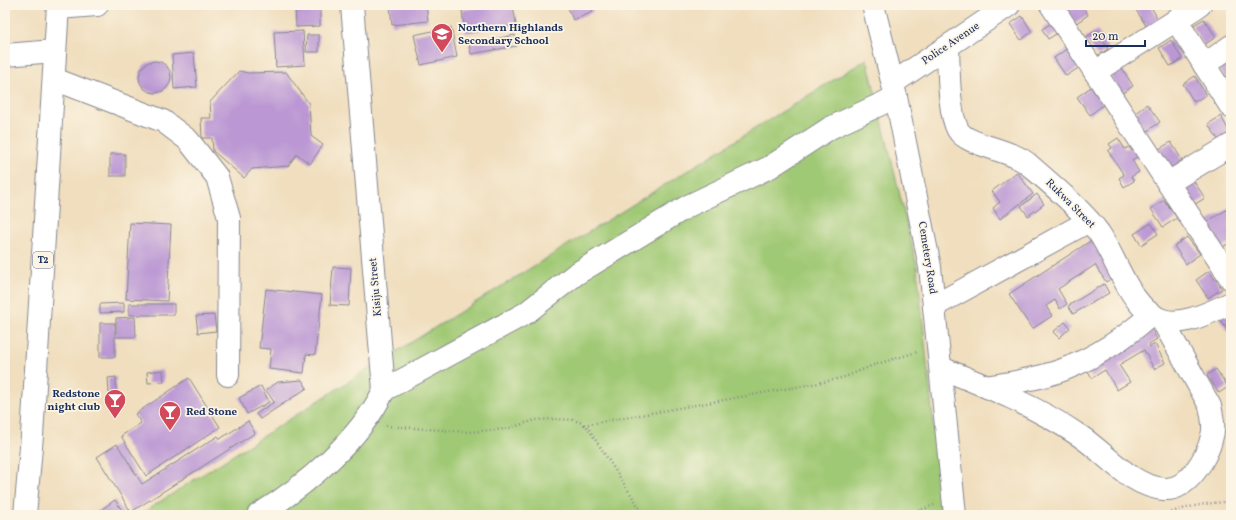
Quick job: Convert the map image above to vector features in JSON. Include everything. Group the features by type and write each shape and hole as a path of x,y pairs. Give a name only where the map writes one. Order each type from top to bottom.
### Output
{"main road":[{"path":"58,6 91,5"},
{"name":"Kisiju Street","path":"352,5 384,390"},
{"name":"Cemetery Road","path":"873,5 894,90 930,267 954,507"},
{"name":"Police Avenue","path":"384,390 526,313 576,274 688,206 770,166 894,90 948,46 1009,5"},
{"path":"1051,5 1136,131 1231,279"},
{"path":"1095,72 1200,5"},
{"name":"T2","path":"25,515 32,436 58,6"},
{"path":"1176,20 1231,107"},
{"name":"Rukwa Street","path":"941,368 1027,405 1080,436 1124,472 1144,484 1166,490 1175,488 1193,473 1208,449 1213,436 1213,421 1210,406 1157,317 1141,305 1134,295 1099,233 1089,221 1022,159 1003,150 974,141 959,131 953,118 948,46"},
{"path":"1204,65 1231,46"},
{"path":"5,55 55,51"},
{"path":"54,79 163,120 188,140 217,177 229,218 228,375"},
{"path":"1168,183 1231,145"},
{"path":"934,306 1089,221"},
{"path":"987,387 1051,374 1077,364 1157,317 1175,321 1188,319 1231,303"},
{"path":"258,515 276,504 321,467 362,425 376,406 384,390"}],"path":[{"path":"584,425 837,379 938,344"},
{"path":"362,425 468,432 504,429 536,420 573,420 584,425 644,515"},
{"path":"1164,515 1187,508 1220,502 1231,502"},
{"path":"907,515 954,507"}],"green space":[{"path":"867,59 917,266 943,515 139,515 370,368"}],"building":[{"path":"295,5 320,5 320,26 296,27"},
{"path":"390,5 426,5 428,21 392,25"},
{"path":"494,5 513,5 516,25 465,33 462,10"},
{"path":"567,5 590,5 593,12 573,20"},
{"path":"1064,5 1082,5 1088,15 1075,24"},
{"path":"1145,5 1150,5 1159,21 1148,29 1136,10"},
{"path":"1022,16 1032,32 1021,40 1010,24"},
{"path":"1058,19 1064,29 1048,39 1042,29"},
{"path":"1204,19 1216,37 1204,45 1192,26"},
{"path":"451,27 457,57 421,65 414,35"},
{"path":"1097,30 1108,49 1097,56 1085,38"},
{"path":"303,31 305,65 276,67 274,32"},
{"path":"307,35 319,35 319,52 306,52"},
{"path":"515,35 517,46 471,54 469,44"},
{"path":"1171,40 1182,59 1170,66 1159,48"},
{"path":"1068,48 1080,67 1066,76 1054,58"},
{"path":"194,53 197,87 174,89 172,55"},
{"path":"1227,55 1231,62 1231,77 1226,80 1215,62"},
{"path":"152,61 158,61 168,68 171,77 170,83 164,90 158,93 152,93 142,86 139,80 139,74 146,64"},
{"path":"1122,68 1133,86 1121,94 1110,75"},
{"path":"239,71 248,73 286,72 309,104 311,136 323,145 310,164 297,154 288,166 252,169 244,178 213,151 212,138 202,138 201,118 211,118 210,102"},
{"path":"1195,76 1206,95 1194,102 1183,84"},
{"path":"1091,87 1103,105 1090,115 1077,97"},
{"path":"1147,104 1160,122 1146,132 1134,114"},
{"path":"1221,116 1231,135 1220,142 1208,124"},
{"path":"1118,138 1125,149 1129,147 1132,151 1134,149 1139,156 1132,160 1139,172 1131,177 1134,181 1124,187 1119,178 1124,175 1108,151 1112,148 1109,144"},
{"path":"1171,142 1182,160 1170,168 1159,149"},
{"path":"110,154 125,154 125,176 110,176"},
{"path":"1017,172 1033,194 1000,219 993,208 1000,202 992,191"},
{"path":"1193,180 1205,198 1192,206 1181,188"},
{"path":"1037,194 1044,204 1028,216 1021,206"},
{"path":"1164,200 1177,218 1163,227 1151,209"},
{"path":"1231,207 1231,242 1221,248 1205,223"},
{"path":"130,223 171,225 167,301 126,299"},
{"path":"1151,223 1158,234 1141,245 1134,234"},
{"path":"1187,237 1200,254 1186,264 1174,246"},
{"path":"1092,240 1115,276 1106,282 1095,265 1058,289 1067,304 1060,309 1055,300 1046,306 1052,316 1032,329 1009,294"},
{"path":"333,267 351,268 349,306 330,305"},
{"path":"1209,271 1222,289 1208,298 1196,280"},
{"path":"1104,284 1109,293 1073,314 1068,306"},
{"path":"266,289 322,295 315,355 306,354 304,373 269,369 271,349 259,348"},
{"path":"124,303 124,312 100,313 100,304"},
{"path":"129,304 174,304 174,315 129,315"},
{"path":"1231,309 1231,335 1219,318"},
{"path":"214,315 216,331 198,333 196,316"},
{"path":"135,317 136,337 116,337 116,318"},
{"path":"1065,322 1070,328 1059,338 1053,332"},
{"path":"100,323 115,323 115,357 100,357"},
{"path":"1151,328 1157,339 1149,344 1150,347 1155,344 1165,363 1154,369 1144,350 1119,365 1130,382 1117,390 1105,370 1092,378 1085,366"},
{"path":"1216,369 1228,387 1219,393 1207,375"},
{"path":"163,370 164,382 148,383 147,372"},
{"path":"116,377 116,393 109,393 108,378"},
{"name":"Red Stone","path":"189,378 220,427 146,476 121,436 141,423 135,414"},
{"path":"302,380 307,388 260,419 256,414 274,402 266,390 278,382"},
{"path":"261,386 269,402 247,414 239,398"},
{"path":"248,421 255,433 131,512 97,457 117,444 142,484 218,436 220,439"},
{"path":"115,500 125,515 102,515 99,511"}],"place":[{"name":"Northern Highlands Secondary School","path":"442,54"},
{"name":"Redstone night club","path":"115,420"},
{"name":"Red Stone","path":"170,432"}]}
